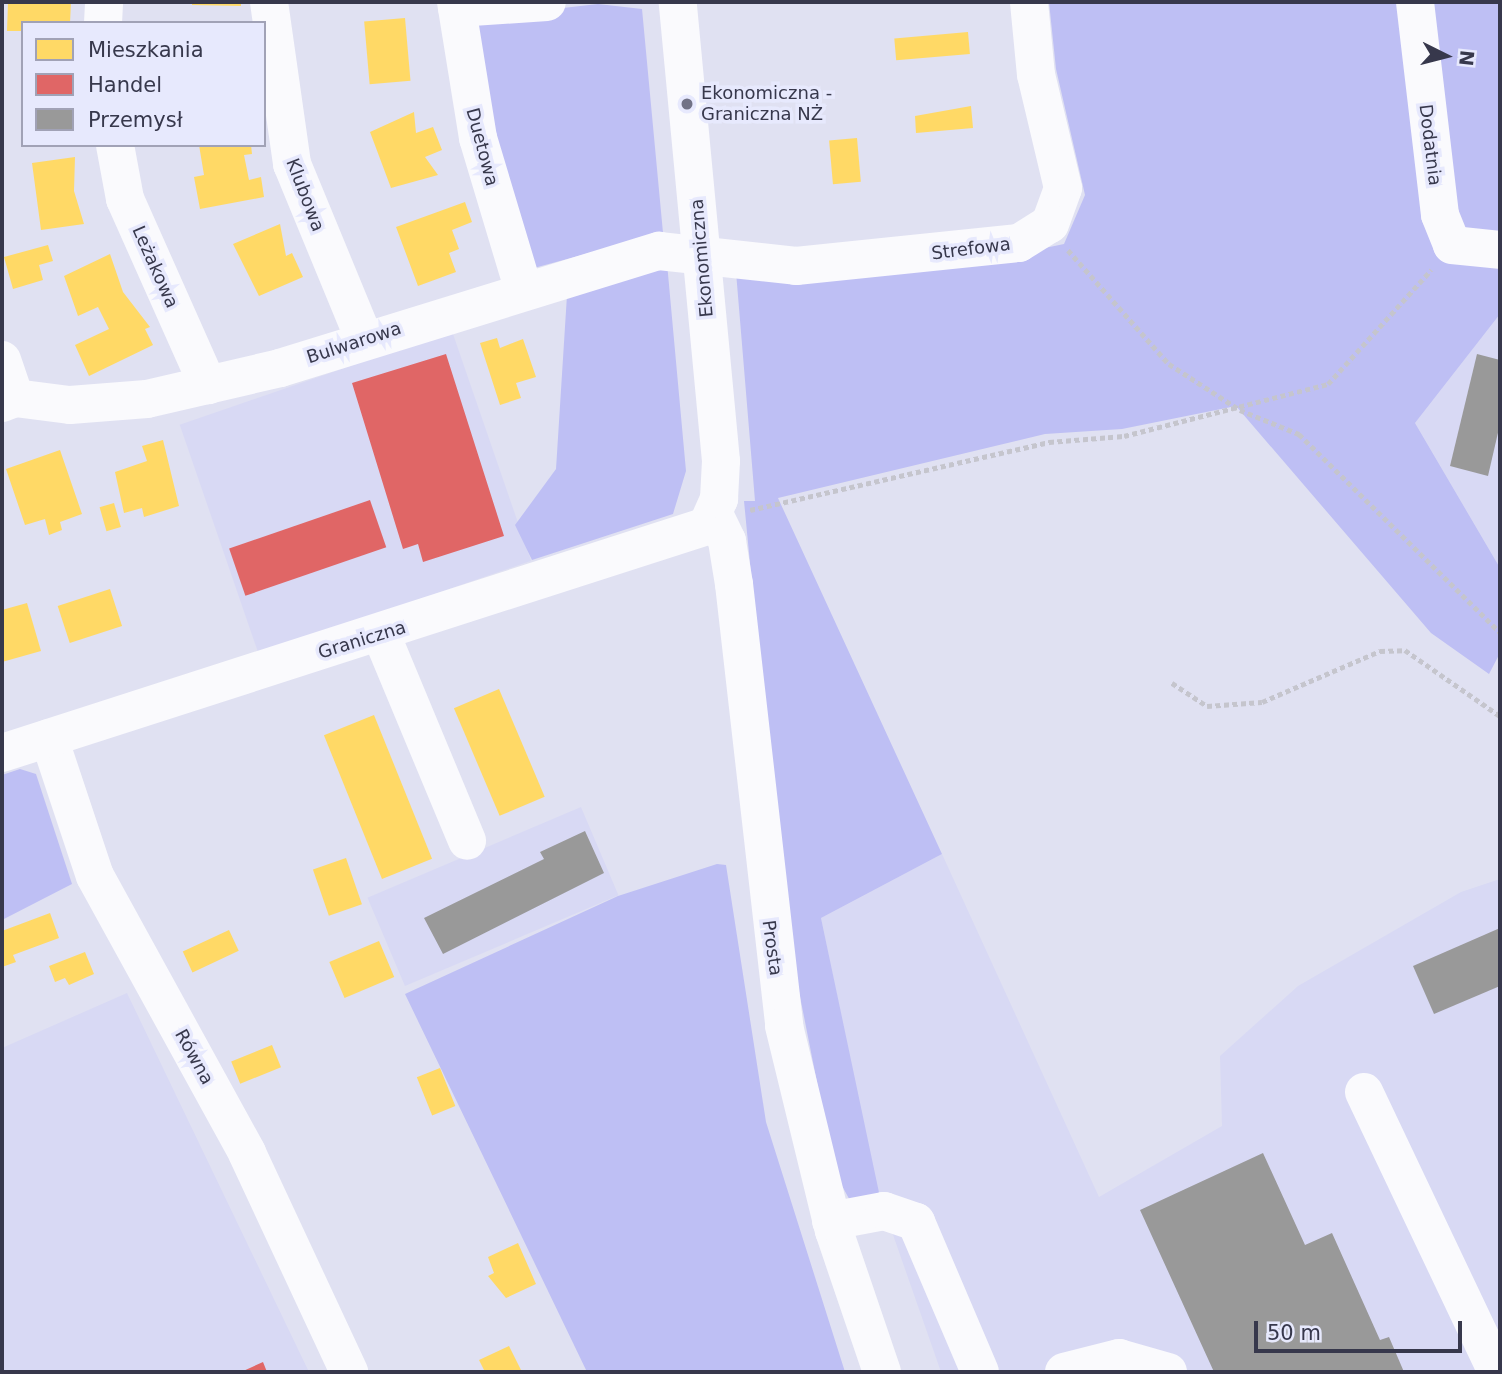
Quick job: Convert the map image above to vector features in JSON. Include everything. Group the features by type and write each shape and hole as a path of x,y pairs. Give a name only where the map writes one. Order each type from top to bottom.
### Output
{"street":[{"path":"103,21 104,2"},
{"name":"Klubowa","path":"269,2 292,164 364,339"},
{"path":"456,5 547,2"},
{"name":"Ekonomiczna","path":"678,2 721,461 714,514"},
{"path":"1030,2 1036,75 1063,188 1050,224"},
{"name":"Dodatnia","path":"1415,2 1429,157 1452,245 1500,250"},
{"name":"Duetowa","path":"456,5 478,138 523,288"},
{"name":"Leżakowa","path":"115,147 125,200 208,385"},
{"name":"Strefowa","path":"701,255 770,265 877,260 1019,243 1050,224"},
{"name":"Bulwarowa","path":"9,400 112,404 208,385 523,288 659,251 701,255"},
{"path":"2,360 9,400"},
{"name":"Graniczna","path":"2,753 692,535 714,514"},
{"name":"Prosta","path":"714,514 727,541 734,584 782,1013 831,1221 882,1372"},
{"path":"382,634 467,841"},
{"name":"Równa","path":"49,738 95,876 247,1153 349,1372"},
{"path":"1364,1092 1497,1372"},
{"path":"831,1221 884,1211 916,1223 981,1372"},
{"path":"1064,1372 1119,1358 1168,1372"}],"path":[{"path":"1050,224 1081,272 1169,364 1240,410 1300,434 1500,632"},
{"path":"714,514 792,504 843,486 1049,442 1124,436 1240,410 1328,384 1413,291"},
{"path":"1172,683 1207,706 1262,702 1380,651 1405,650 1500,716"}],"shaded area":[{"path":"1049,2 1500,2 1500,314 1415,423 1500,568 1500,653 1489,674 1431,633 1236,406 1122,429 1045,434 778,498 942,854 821,918 881,1202 853,1206 835,1173 784,916 744,501 755,501 736,272 969,264 1064,244 1085,195 1056,69"},
{"path":"598,4 642,9 663,233 534,268 527,261 466,19"},
{"path":"667,263 686,471 673,514 532,560 515,525 556,469 567,295"},
{"path":"1500,314 1500,568 1415,423"},
{"path":"452,331 531,561 259,655 180,425"},
{"path":"20,769 36,774 72,884 2,920 2,775"},
{"path":"581,807 619,895 405,986 367,898"},
{"path":"942,854 1099,1197 1222,1126 1220,1056 1298,986 1461,892 1500,879 1500,1372 941,1372 877,1189 821,918"},
{"path":"717,864 726,865 766,1122 845,1372 587,1372 405,994 618,896"},
{"path":"127,993 309,1372 2,1372 2,1048"}],"building: Mieszkania":[{"path":"71,2 70,21 21,21 21,31 7,31 8,3"},
{"path":"192,2 241,2 241,6 192,5"},
{"path":"405,18 410,81 370,84 364,22"},
{"path":"968,32 970,54 896,60 894,38"},
{"path":"971,106 973,128 916,133 915,116"},
{"path":"414,112 416,133 433,127 442,150 425,157 438,175 391,188 370,132"},
{"path":"857,138 861,182 833,184 829,140"},
{"path":"199,147 251,147 252,154 244,155 249,180 261,177 264,197 200,209 194,177 204,175"},
{"path":"75,157 74,191 84,224 41,230 32,163"},
{"path":"465,202 472,222 452,230 459,249 449,253 456,272 418,286 396,227"},
{"path":"280,224 286,256 292,253 303,277 259,296 233,244"},
{"path":"48,245 53,261 39,265 43,280 13,289 4,257"},
{"path":"110,254 123,292 150,327 145,329 153,345 89,376 75,345 109,329 98,307 78,316 64,276"},
{"path":"497,338 500,348 523,339 536,377 516,383 521,398 500,405 480,343"},
{"path":"163,440 179,506 144,517 142,508 124,513 115,472 147,461 142,446"},
{"path":"60,450 82,514 60,522 62,530 49,535 45,519 25,525 6,469"},
{"path":"114,503 121,527 106,531 100,507"},
{"path":"110,589 122,626 70,643 58,606"},
{"path":"27,603 41,651 2,662 2,610"},
{"path":"499,689 545,797 500,816 454,708"},
{"path":"374,715 432,859 382,879 324,735"},
{"path":"346,858 362,904 329,916 313,869"},
{"path":"50,913 59,938 13,955 16,962 2,967 2,931"},
{"path":"229,930 239,951 192,972 183,952"},
{"path":"379,941 394,977 345,998 329,962"},
{"path":"85,952 94,974 69,985 65,978 55,982 49,966"},
{"path":"272,1045 281,1067 240,1084 231,1061"},
{"path":"440,1068 455,1106 432,1115 417,1077"},
{"path":"518,1243 536,1284 506,1298 488,1276 494,1273 488,1257"},
{"path":"509,1346 522,1372 485,1372 479,1360"}],"building: Handel":[{"path":"446,354 504,536 423,562 418,544 403,549 352,383"},
{"path":"370,500 386,547 245,596 229,549"},
{"path":"263,1362 267,1372 241,1372"}],"building: Przemysł":[{"path":"1477,354 1500,360 1500,424 1488,476 1450,466"},
{"path":"585,831 604,873 443,954 424,918 544,859 540,852"},
{"path":"1500,928 1500,986 1434,1014 1413,966"},
{"path":"1263,1153 1305,1245 1332,1233 1380,1340 1389,1337 1404,1372 1214,1372 1140,1210"}],"place":[{"name":"Ekonomiczna - Graniczna NŻ","path":"687,104"}]}
